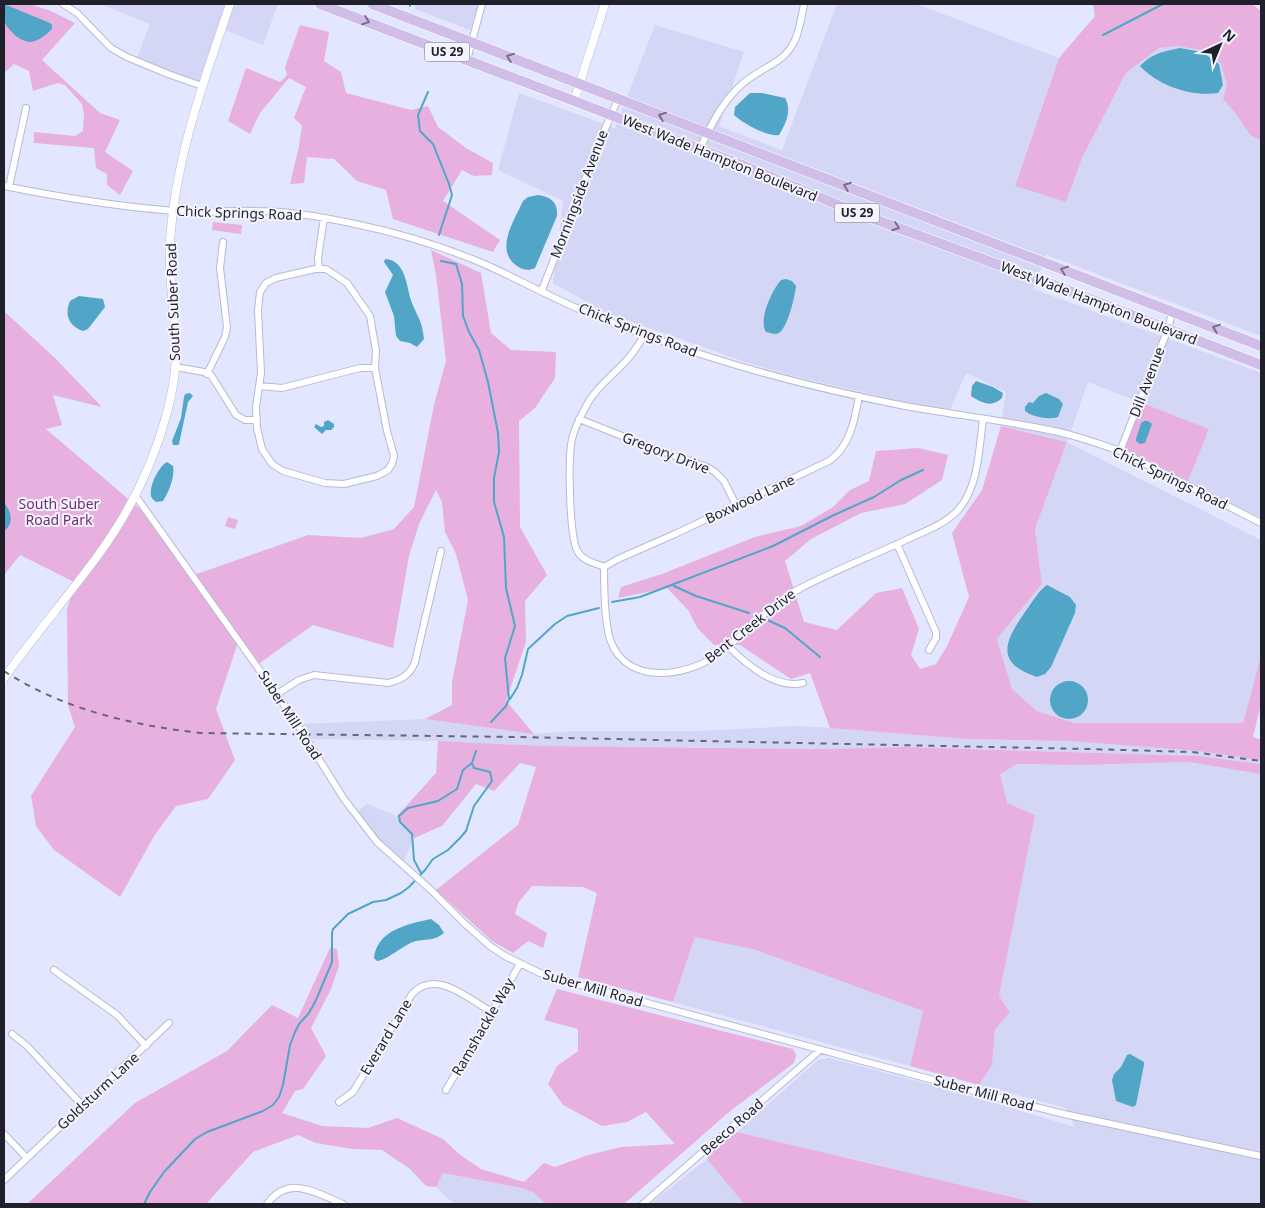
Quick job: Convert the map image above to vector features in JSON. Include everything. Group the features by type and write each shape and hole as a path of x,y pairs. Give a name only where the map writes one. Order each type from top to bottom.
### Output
{"main road":[{"name":"West Wade Hampton Boulevard","path":"320,4 700,149 855,212 1064,289 1261,365"},
{"name":"West Wade Hampton Boulevard","path":"372,4 1261,346"}],"street":[{"path":"63,4 77,13 111,48 168,74 202,86"},
{"name":"South Suber Road","path":"4,678 97,558 115,531 135,495 166,416 172,393 176,343 169,268 173,211 183,150 202,86 230,4"},
{"path":"467,60 482,4"},
{"path":"574,101 605,4"},
{"path":"700,149 716,116 738,88 755,74 782,58 790,50 797,38 804,4"},
{"name":"Morningside Avenue","path":"542,290 618,99"},
{"path":"6,187 26,108"},
{"name":"Chick Springs Road","path":"6,187 97,202 173,211 273,211 354,223 423,240 542,290 587,313 682,348 769,375 859,396 1061,433 1120,451 1261,523"},
{"path":"319,269 318,258 324,218"},
{"path":"207,374 225,337 227,327 220,268 223,242"},
{"path":"319,269 326,269 335,273 346,283 370,316 376,351 375,368 387,431 394,456 388,470 377,476 344,484 325,483 283,471 272,464 262,448 256,420 261,372 258,310 260,292 266,283 276,278 319,269"},
{"name":"Dill Avenue","path":"1120,451 1168,329 1172,312"},
{"path":"604,567 588,561 580,555 573,540 570,484 571,447 580,419 592,397 626,361 645,334"},
{"path":"175,367 207,374 216,382 236,415 245,420 256,420"},
{"path":"259,386 282,388 360,368 375,368"},
{"name":"Boxwood Lane","path":"604,567 618,558 822,465 835,457 842,450 848,437 859,396"},
{"name":"Bent Creek Drive","path":"604,567 609,636 616,652 629,665 650,672 680,672 703,663 728,646 767,610 790,593 897,544 946,520 955,513 970,490 976,470 983,418"},
{"name":"Gregory Drive","path":"580,419 655,449 707,467 724,481 736,505"},
{"name":"Suber Mill Road","path":"135,495 277,694 361,823 377,842 422,882 477,936 505,956 540,973 580,985 820,1050 1056,1112 1261,1156"},
{"path":"897,544 933,622 936,638 929,650"},
{"path":"277,694 299,680 314,675 388,683 399,680 409,673 415,662 441,551"},
{"path":"728,646 765,675 790,684 803,683"},
{"name":"Ramshackle Way","path":"446,1090 520,964"},
{"path":"54,970 117,1015 146,1046"},
{"name":"Everard Lane","path":"339,1102 353,1092 412,994 419,987 429,983 443,984 492,1012"},
{"name":"Goldsturm Lane","path":"4,1180 169,1023"},
{"path":"12,1034 27,1046 82,1105"},
{"name":"Beeco Road","path":"643,1204 820,1050"},
{"path":"4,1134 27,1158"},
{"path":"267,1204 280,1192 295,1188 306,1189 343,1204"}],"shaded area":[{"path":"100,4 278,4 263,45 222,29 200,88 135,63 150,24"},
{"path":"415,4 479,4 470,30 415,9"},
{"path":"837,4 917,4 1059,58 1015,185 1066,202 1082,158 1126,73 1159,48 1178,46 1204,51 1222,63 1227,85 1223,99 1250,135 1261,141 1261,336 1047,255 1033,289 1261,373 1261,518 1188,481 1209,429 1088,382 1067,442 1001,426 1006,392 966,373 949,412 798,377 748,363 607,313 553,283 563,201 498,170 519,93 615,128 655,25 744,52 719,126 782,150"},
{"path":"1067,442 1261,540 1261,656 1243,723 1074,723 1037,711 1012,689 997,639 1042,584 1035,529"},
{"path":"425,719 534,734 574,731 699,731 796,726 966,739 1069,741 1198,751 1247,757 1261,760 1261,764 1199,756 906,747 821,749 544,746 438,741 308,739 299,724"},
{"path":"1189,762 1261,774 1261,1204 1028,1204 1029,1201 737,1132 818,1060 829,1058 940,1087 1075,1127 1066,1108 979,1085 992,1065 995,1030 1010,1012 999,996 1035,815 1007,803 999,774 1017,764 1081,765"},
{"path":"367,804 397,816 414,838 403,863 383,846 357,812"},
{"path":"695,937 756,950 923,1011 910,1066 673,1002"},
{"path":"707,1159 744,1204 650,1204"},
{"path":"443,1173 522,1188 534,1193 546,1204 454,1204 436,1187"}],"green space":[{"path":"4,4 29,4 51,11 75,23 42,60 100,113 120,120 105,152 133,171 120,195 107,185 107,174 96,168 94,148 34,143 34,132 75,136 83,131 84,114 82,104 65,85 58,83 33,91 29,71 14,64 4,73"},
{"path":"1093,4 1252,4 1261,11 1261,141 1250,135 1223,99 1227,85 1221,63 1204,51 1178,46 1159,48 1126,73 1082,158 1066,202 1015,186 1059,58 1095,16"},
{"path":"300,25 329,32 324,61 341,72 346,93 411,110 428,106 438,127 466,148 493,163 492,175 474,176 462,170 443,201 500,240 493,252 393,219 386,190 357,181 334,159 307,157 304,183 290,184 302,126 294,118 306,87 289,78 260,113 250,134 228,121 246,68 280,82 287,75 285,67"},
{"path":"213,222 242,225 241,234 212,230"},
{"name":"South Suber Road Park","path":"431,250 481,273 491,333 511,350 556,352 555,378 535,408 519,421 520,527 547,575 525,601 526,642 506,701 534,734 425,719 452,705 452,682 468,600 456,554 445,532 442,502 436,490 419,524 409,556 393,648 313,625 257,665 238,642 216,709 235,760 208,799 176,806 154,836 120,897 54,850 36,826 31,796 75,727 68,705 67,609 75,584 20,555 4,575 4,313 55,358 102,407 53,395 62,425 46,429 147,515 191,576 308,535 361,538 394,529 414,507 434,405 446,361 436,275"},
{"path":"1137,401 1209,429 1188,481 1119,446"},
{"path":"1001,426 1067,442 1035,529 1042,584 997,639 1012,689 1037,711 1074,723 1243,723 1261,656 1261,704 1253,737 1261,740 1261,760 1198,751 1069,741 966,739 830,728 810,673 791,679 740,645 714,645 698,629 688,610 667,588 618,598 621,587 662,574 755,537 801,526 833,507 850,490 869,481 876,451 918,448 948,455 942,480 905,504 861,513 811,539 785,561 804,622 837,630 876,593 902,588 919,629 911,655 920,669 936,664 947,646 969,597 952,533 982,490"},
{"path":"228,517 238,520 235,529 225,526"},
{"path":"438,741 544,746 821,749 906,747 1199,756 1261,764 1261,774 1189,762 1081,765 1017,764 1000,774 1007,803 1035,815 999,996 1010,1012 995,1030 992,1065 979,1085 910,1066 923,1011 756,950 695,937 673,1002 578,977 597,893 583,887 532,886 518,903 515,914 547,933 543,948 528,941 513,953 492,941 436,890 518,825 536,767 520,763 494,791 476,784 442,826 414,838 397,816 436,773"},
{"path":"330,948 337,949 339,966 331,989 311,1028 326,1056 303,1089 295,1091 282,1113 322,1126 368,1128 397,1118 443,1139 459,1154 481,1169 524,1182 544,1163 555,1167 588,1155 622,1147 675,1144 646,1112 627,1122 602,1126 563,1105 548,1084 557,1066 578,1051 578,1029 544,1020 557,989 793,1049 796,1055 794,1063 729,1112 624,1204 546,1204 534,1193 522,1188 443,1173 436,1187 426,1186 410,1169 382,1150 352,1149 316,1143 298,1135 253,1152 206,1204 27,1204 135,1103 227,1051 272,1005 298,1018"},
{"path":"737,1132 1029,1201 1028,1204 744,1204 707,1159 710,1152"}],"water":[{"path":"4,4 50,23 52,29 43,37 34,41 23,40 14,35 8,28 4,18"},
{"path":"1180,48 1202,52 1219,64 1223,85 1218,93 1197,93 1176,88 1156,79 1140,66 1154,56"},
{"path":"750,93 762,93 785,98 788,112 779,135 768,134 755,129 734,115 735,107"},
{"path":"538,195 553,201 557,216 535,268 526,270 510,259 506,244 511,226 523,201 528,197"},
{"path":"385,259 398,264 402,269 423,333 424,339 417,347 400,341 396,336 394,316 385,292 393,275 384,262"},
{"path":"781,280 792,281 796,286 788,318 779,333 766,332 764,320 767,305 777,285"},
{"path":"79,296 103,299 105,307 88,329 83,331 71,323 68,315 70,301"},
{"path":"976,381 1003,393 1002,398 991,404 979,401 971,396 972,386"},
{"path":"190,393 193,396 188,402 179,444 173,445 172,441 181,418 184,397 185,394"},
{"path":"1046,393 1059,399 1063,404 1058,417 1041,417 1025,411 1025,407 1029,402 1033,403 1039,396"},
{"path":"328,420 334,424 331,430 326,430 322,434 314,427 316,424 321,427 324,426 324,422"},
{"path":"1144,421 1152,424 1145,443 1140,444 1136,439 1141,423"},
{"path":"167,462 173,466 172,480 163,501 156,502 151,496 153,482 158,472"},
{"path":"4,503 9,510 11,521 4,531"},
{"path":"1047,585 1070,597 1076,605 1075,613 1051,667 1045,674 1037,677 1014,665 1009,658 1007,650 1012,632 1038,594"},
{"path":"1069,681 1083,686 1088,700 1083,714 1069,719 1055,714 1050,700 1055,686"},
{"path":"431,919 439,925 444,933 440,936 413,942 381,960 377,961 374,958 376,948 387,935 404,926"},
{"path":"1130,1054 1144,1062 1136,1105 1133,1107 1116,1101 1112,1080 1127,1055"}],"waterway":[{"path":"1103,35 1163,4"},
{"path":"428,92 418,115 420,131 433,144 452,195 439,235"},
{"path":"441,261 456,264 462,284 463,316 479,350 488,382 498,433 499,452 494,478 494,502 504,537 506,588 515,626 505,658 509,699 506,706 491,722"},
{"path":"612,602 640,597 773,546 874,497 901,480 923,470"},
{"path":"674,586 696,596 749,613"},
{"path":"510,699 522,675 528,649 555,624 567,616 599,608"},
{"path":"765,619 785,628 820,657"},
{"path":"144,1204 164,1172 195,1139 207,1132 263,1111 273,1105 279,1097 290,1045 295,1032 316,1000 332,962 333,929 348,914 373,902 386,900 401,893 409,887 433,859 448,850 466,831 474,806 492,781 490,772 474,768 472,763 476,751"},
{"path":"421,873 414,860 412,834 400,822 399,816 408,808 438,801 457,789 463,770 472,763"}],"railway":[{"path":"4,671 49,696 98,713 148,725 200,733 515,737 1089,749 1192,752 1261,761"}]}
